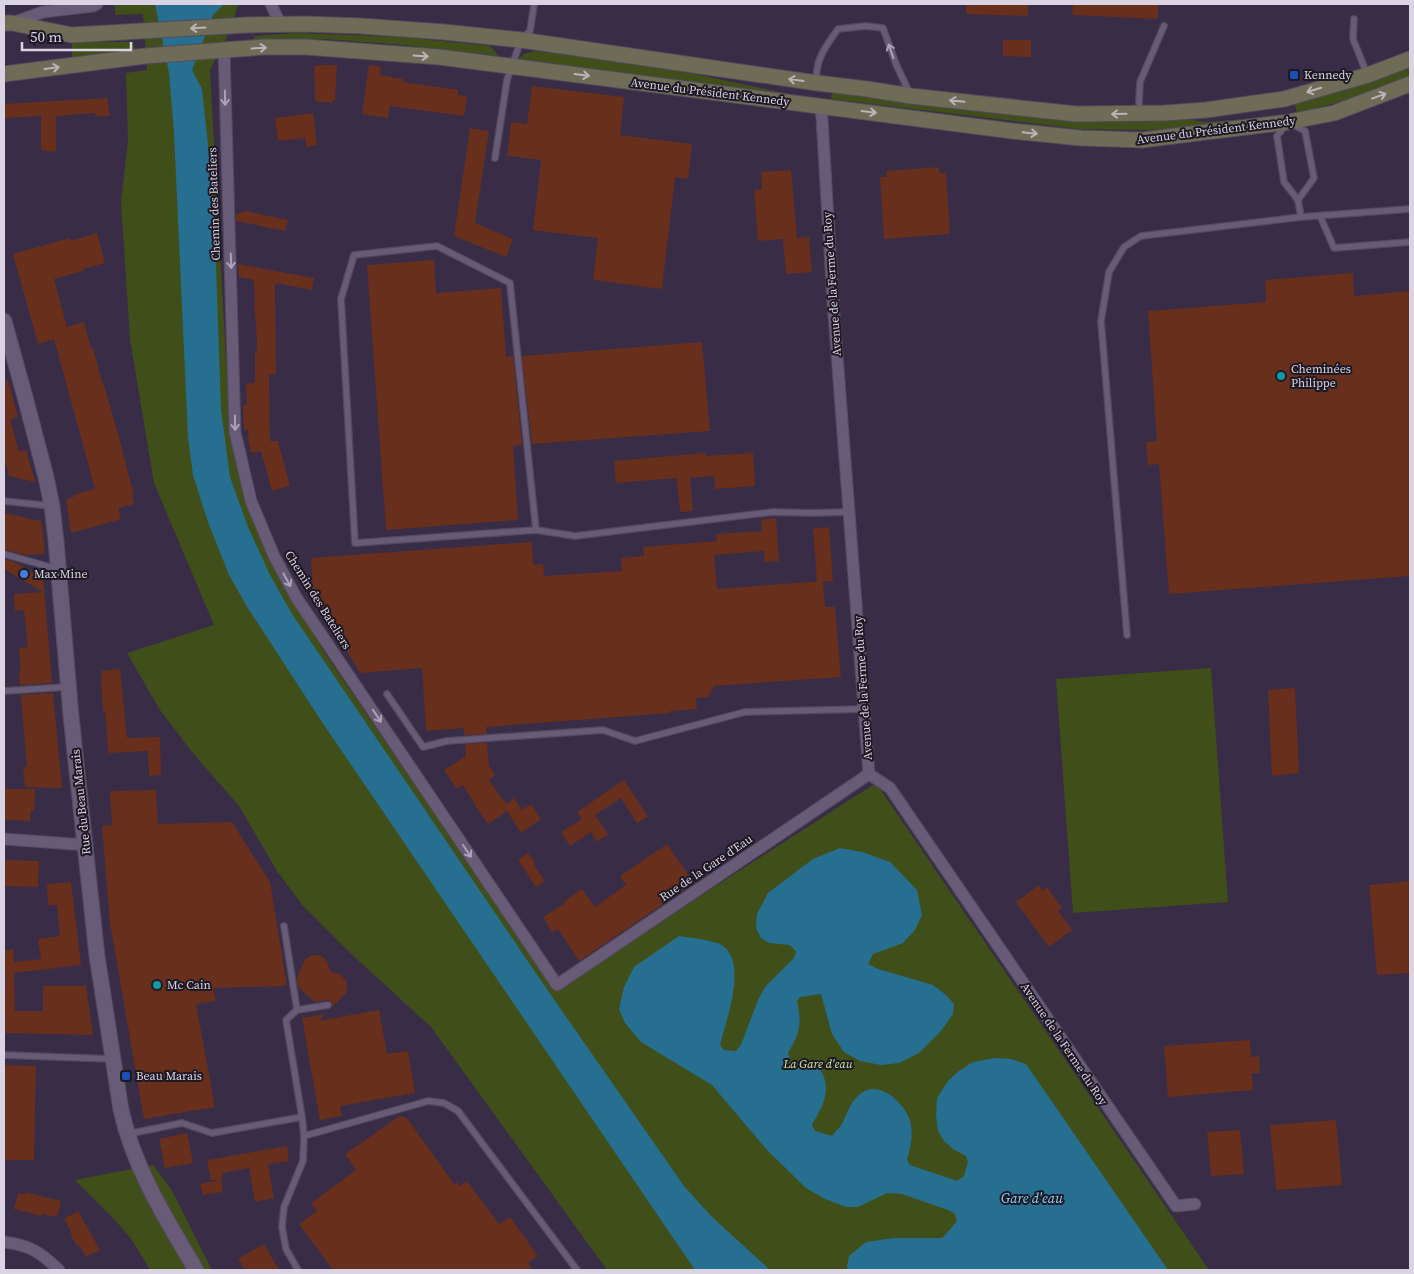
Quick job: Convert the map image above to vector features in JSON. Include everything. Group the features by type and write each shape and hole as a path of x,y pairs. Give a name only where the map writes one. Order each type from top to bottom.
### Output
{"main road":[{"name":"Avenue du Président Kennedy","path":"8,23 72,35 280,24 361,26 444,32 521,40 817,83 867,88 911,96 1076,114 1206,110 1284,99 1368,75 1410,59"},
{"name":"Avenue du Président Kennedy","path":"4,74 145,56 264,47 306,47 439,57 1051,135 1142,140 1288,122 1334,113 1410,84"},
{"name":"Avenue de la Ferme du Roy","path":"817,83 820,106"},
{"path":"1284,99 1288,122"}],"street":[{"path":"8,23 43,12 98,4"},
{"path":"271,4 280,24"},
{"name":"Chemin des Bateliers","path":"217,51 235,432 251,501 274,556 296,597 557,985"},
{"name":"Avenue de la Ferme du Roy","path":"820,106 869,774 890,788 1176,1206 1195,1204"},
{"name":"Rue du Beau Marais","path":"4,321 52,506 68,687 97,956 121,1110 127,1134 153,1196 196,1270"},
{"name":"Rue de la Gare d'Eau","path":"557,985 869,774"},
{"path":"4,839 86,845"},
{"path":"4,1242 23,1245 43,1255 59,1270"}],"lane":[{"path":"496,158 507,80 521,40 530,31 534,5"},
{"path":"1354,19 1353,39 1368,75"},
{"path":"817,83 816,76 821,54 838,29 866,26 883,28 896,64 911,96"},
{"path":"1140,113 1140,82 1164,26"},
{"path":"1298,200 1314,178 1305,131 1288,122 1277,136 1284,182 1298,200 1301,217"},
{"path":"1127,635 1102,321 1109,272 1124,247 1141,236 1301,217 1410,209"},
{"path":"1320,216 1334,248 1410,242"},
{"path":"536,530 510,283 437,246 354,255 341,299 355,544 536,530 574,536 773,512 849,512"},
{"path":"4,501 52,506"},
{"path":"4,554 58,569"},
{"path":"4,691 68,687"},
{"path":"387,694 423,747 446,741 603,730 635,740 744,712 864,708"},
{"path":"284,926 297,1010"},
{"path":"298,1270 286,1249 282,1228 284,1207 303,1161 304,1136 286,1020 297,1010 328,1005"},
{"path":"4,1055 113,1059"},
{"path":"304,1136 428,1101 444,1103 458,1111 577,1270"},
{"path":"127,1134 182,1123 212,1132 302,1117"}],"green space":[{"name":"La Gare d'eau","path":"115,4 238,4 231,29 210,70 229,414 242,488 260,536 281,580 325,653 555,991 876,783 1209,1270 607,1270 431,1027 347,950 304,907 277,871 239,806 192,752 160,710 127,653 214,625 154,483 130,339 121,201 128,141 126,73 147,70 143,14 115,15"},
{"path":"297,33 403,37 490,46 499,56 404,45 324,39 254,40 254,36"},
{"path":"72,42 133,42 135,51 72,58"},
{"path":"535,51 653,65 793,95 519,59 524,54"},
{"path":"1410,68 1410,78 1326,106 1297,113 1294,103 1324,96"},
{"path":"832,92 1083,121 1141,122 1184,119 1207,122 1272,117 1211,127 1145,130 1080,129 831,99"},
{"path":"1211,668 1228,902 1073,913 1056,679"},
{"path":"153,1165 171,1189 212,1270 150,1270 132,1240 75,1180"}],"water":[{"path":"155,4 224,4 213,15 192,70 202,89 208,145 215,238 221,410 230,477 248,527 270,575 292,614 546,988 684,1186 711,1216 770,1270 695,1270 322,722 246,605 229,575 208,522 193,475 188,437 174,132 169,73"},
{"name":"Gare d'eau","path":"840,848 862,852 890,862 917,890 922,915 915,930 903,943 873,954 868,964 878,969 933,985 954,1004 953,1014 941,1031 919,1053 899,1063 881,1065 860,1061 844,1052 832,1034 821,994 800,997 797,1001 799,1028 788,1053 791,1062 806,1063 818,1068 825,1081 825,1096 812,1125 815,1131 832,1136 840,1127 858,1096 870,1089 884,1091 897,1100 909,1118 911,1139 907,1160 910,1165 957,1181 964,1176 968,1162 966,1156 953,1149 944,1141 938,1131 936,1115 937,1098 948,1081 971,1063 996,1058 1011,1059 1026,1064 1168,1270 848,1270 849,1256 866,1242 894,1238 942,1238 957,1221 955,1214 902,1194 887,1193 858,1207 846,1207 823,1198 806,1188 767,1150 712,1085 641,1042 625,1023 619,1009 624,987 634,967 679,936 717,943 727,950 733,960 734,974 731,1005 720,1045 724,1050 736,1051 741,1045 765,987 794,958 796,952 789,945 769,943 761,938 756,928 757,914 768,893 813,859"}],"building":[{"path":"966,4 1028,4 1028,16 966,14"},
{"path":"1073,4 1158,4 1158,19 1072,15"},
{"path":"1003,40 1031,40 1031,57 1003,56"},
{"path":"337,65 335,100 332,103 315,101 314,66"},
{"path":"369,65 381,67 380,75 403,79 403,82 458,90 458,95 467,96 464,116 390,106 388,118 362,114"},
{"path":"532,86 624,97 620,135 692,144 688,179 675,177 662,289 593,280 598,238 533,230 541,160 507,156 511,122 527,124"},
{"path":"107,98 110,116 95,116 95,113 56,116 56,152 41,150 41,116 4,118 4,104"},
{"path":"313,113 317,145 306,147 305,138 278,141 275,118"},
{"path":"470,128 489,131 475,223 513,239 506,257 454,236"},
{"path":"939,167 939,173 946,173 950,234 884,239 880,177 887,177 886,171"},
{"path":"791,170 797,238 809,237 812,272 786,274 783,239 758,241 754,190 762,189 761,172"},
{"path":"246,211 288,220 285,231 236,221 236,214"},
{"path":"97,233 105,263 54,279 67,327 84,322 117,430 134,495 132,495 134,504 118,508 121,519 71,533 66,499 95,489 54,339 38,344 13,254 70,238 70,241"},
{"path":"434,260 436,293 501,288 506,357 513,356 522,445 513,446 518,520 386,530 367,265"},
{"path":"238,264 314,278 312,290 275,283 276,374 269,375 270,441 278,441 290,486 272,491 261,451 251,453 248,430 244,429 243,406 247,405 246,384 255,383 257,340 254,280 239,277"},
{"name":"Cheminées Philippe","path":"1353,273 1354,296 1410,291 1410,576 1169,594 1159,464 1148,465 1146,442 1157,441 1148,311 1266,302 1265,280"},
{"path":"702,342 710,431 532,444 522,356"},
{"path":"8,380 18,417 10,419 19,452 26,450 35,482 9,476 4,455 4,381"},
{"path":"705,453 706,456 753,453 755,486 715,489 714,476 690,478 693,511 680,512 677,478 616,483 614,461"},
{"path":"4,513 41,521 44,554 25,555 4,549"},
{"path":"776,518 779,561 765,562 764,551 714,555 717,589 823,581 825,607 835,607 841,677 714,686 708,697 696,698 697,709 670,711 670,713 486,727 487,734 464,735 464,728 426,731 422,668 360,673 313,593 311,558 532,542 533,565 543,564 544,576 622,571 621,558 644,556 643,547 717,541 716,534 762,531 761,520"},
{"path":"829,527 833,581 817,582 813,529"},
{"path":"4,559 14,562 43,578 52,683 20,685 19,648 28,647 24,610 15,611 14,594 43,592 4,569"},
{"path":"120,669 127,738 160,737 161,775 149,776 148,751 108,753 101,671"},
{"path":"1295,688 1299,773 1272,776 1268,690"},
{"path":"53,693 62,788 25,787 23,767 27,767 21,695"},
{"path":"487,743 489,766 495,775 489,780 503,801 507,804 514,798 522,810 531,804 541,819 521,833 507,811 488,824 463,785 457,789 444,770 466,756 465,744"},
{"path":"624,780 648,817 637,823 621,798 595,815 608,834 597,842 591,832 570,846 561,832 582,819 577,812"},
{"path":"4,789 35,789 34,811 31,810 30,821 4,820"},
{"name":"Mc Cain","path":"156,790 158,824 232,822 270,882 287,986 213,988 216,1001 196,1004 215,1107 144,1119 110,923 102,826 112,825 110,791"},
{"path":"667,844 694,883 579,961 558,929 552,932 543,917 582,889 595,907 626,885 620,876"},
{"path":"528,853 545,881 536,887 518,860"},
{"path":"4,860 39,861 38,887 4,886"},
{"path":"1410,881 1410,973 1377,975 1369,885"},
{"path":"71,882 81,965 14,973 15,1011 43,1011 43,986 86,986 93,1035 4,1033 4,950 13,949 14,962 41,959 38,939 60,936 57,905 48,905 47,884"},
{"path":"1039,885 1042,891 1047,887 1062,908 1058,911 1072,930 1049,947 1016,902"},
{"path":"313,955 324,957 330,972 340,974 347,982 346,993 332,1007 332,1002 329,1000 315,1002 298,987 297,978 304,961"},
{"path":"379,1010 387,1054 408,1051 415,1093 340,1106 342,1116 320,1120 302,1018 326,1014 318,1021"},
{"path":"1250,1040 1251,1057 1259,1056 1260,1073 1252,1073 1253,1090 1168,1097 1164,1046"},
{"path":"4,1065 36,1066 34,1160 4,1160"},
{"path":"400,1116 407,1118 454,1184 457,1182 460,1186 467,1181 499,1224 510,1217 538,1256 528,1263 532,1270 333,1270 299,1224 317,1211 311,1203 356,1170 345,1154"},
{"path":"1336,1120 1342,1185 1276,1190 1270,1125"},
{"path":"1240,1130 1244,1174 1211,1176 1207,1132"},
{"path":"187,1133 193,1163 165,1168 159,1139"},
{"path":"287,1146 289,1161 268,1164 274,1198 255,1202 249,1168 222,1173 223,1192 203,1195 200,1184 219,1180 211,1180 207,1160"},
{"path":"25,1192 61,1201 57,1217 42,1214 42,1216 14,1209 18,1193 25,1195"},
{"path":"78,1211 100,1250 86,1257 70,1234 72,1233 64,1219"},
{"path":"264,1244 279,1270 245,1270 238,1259"}],"place":[{"name":"Kennedy","path":"1294,75"},
{"name":"Cheminées Philippe","path":"1281,376"},
{"name":"Max Mine","path":"24,574"},
{"name":"Mc Cain","path":"157,985"},
{"name":"Beau Marais","path":"126,1076"}]}
